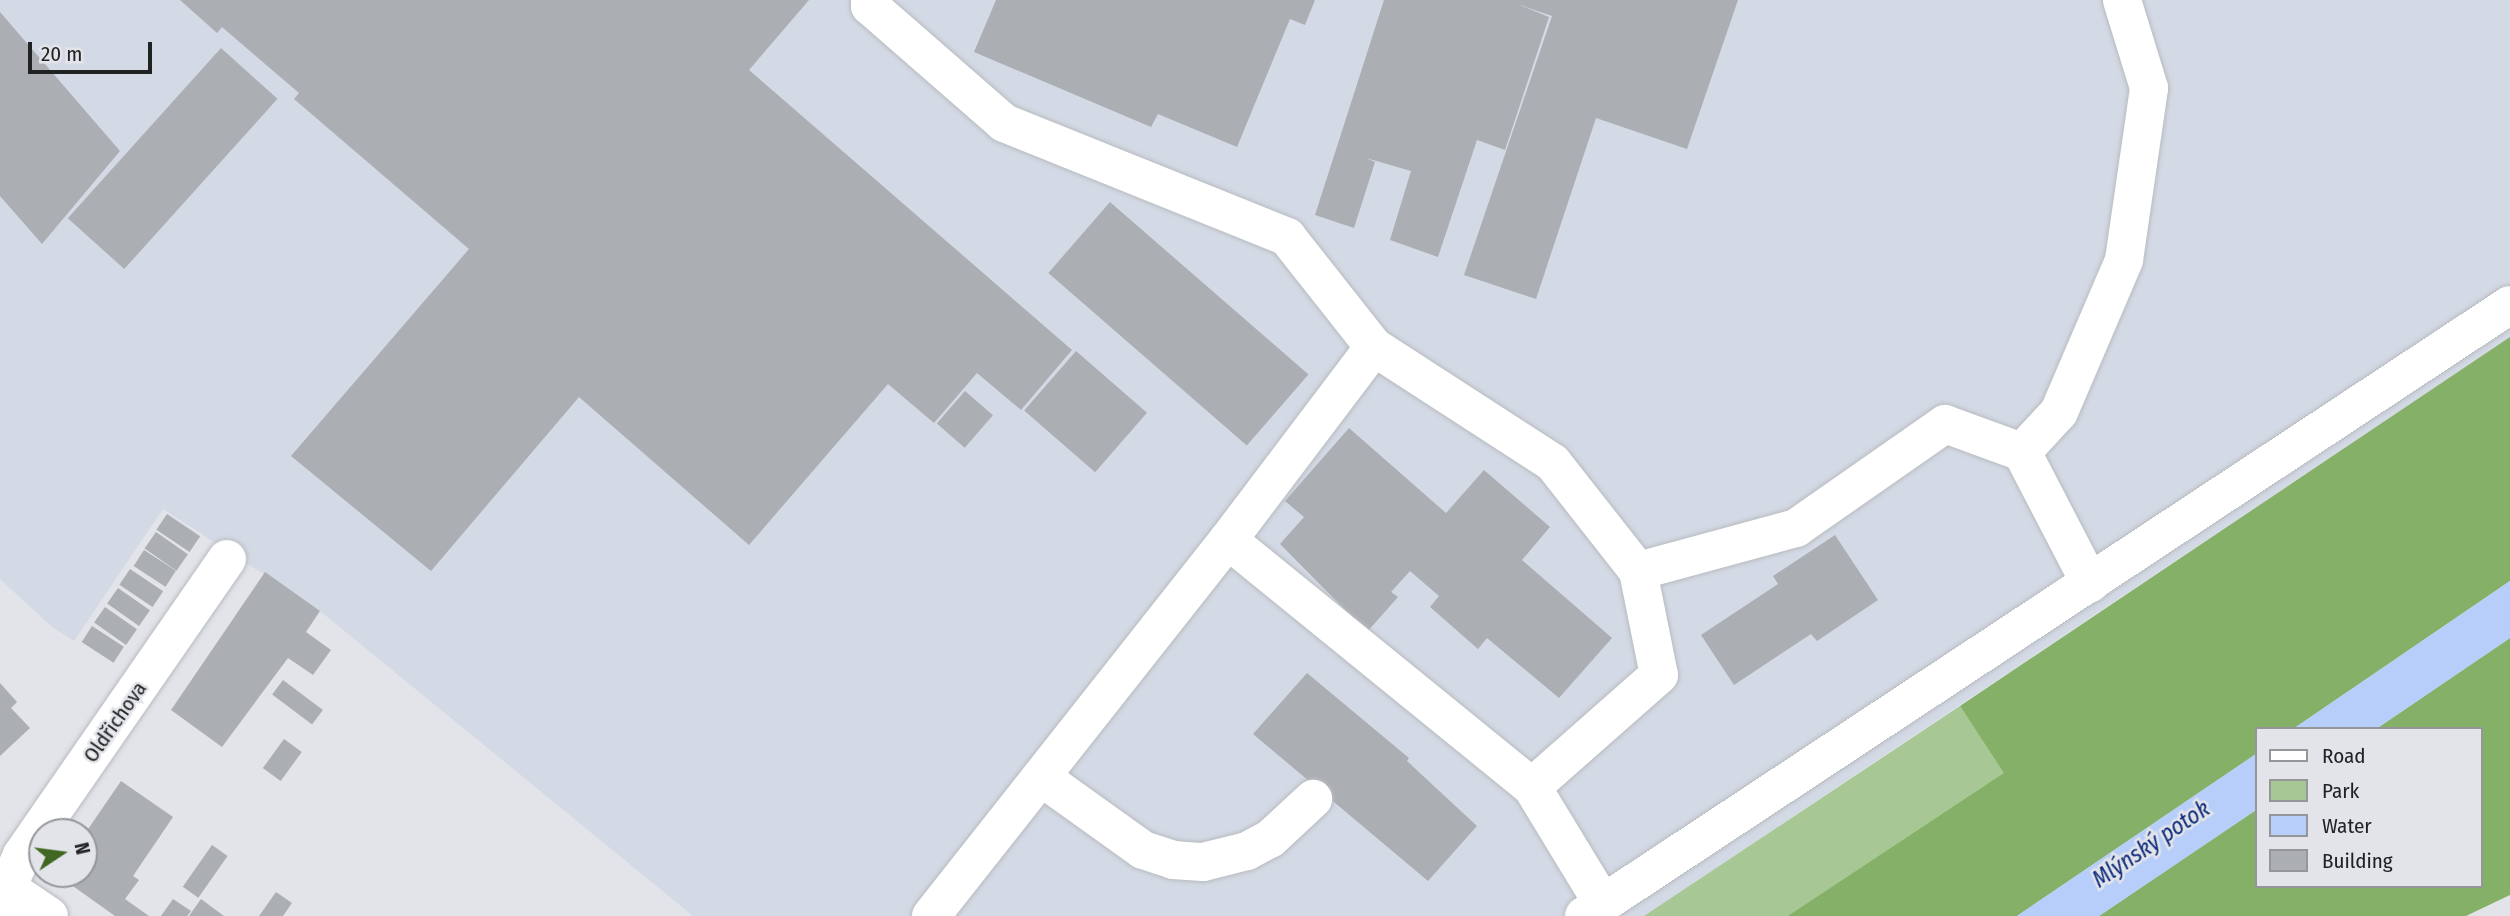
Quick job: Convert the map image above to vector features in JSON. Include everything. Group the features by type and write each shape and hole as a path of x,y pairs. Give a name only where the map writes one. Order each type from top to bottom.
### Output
{"street":[{"path":"870,0 870,6 1004,123 1287,237 1374,347 1553,463 1638,571 1659,675 1532,787"},
{"path":"2022,452 2059,412 2124,260 2149,88 2122,0"},
{"path":"1228,540 1532,787 1594,910 2510,306"},
{"path":"931,916 1228,540 1374,347"},
{"path":"1638,571 1796,528 1945,424 2022,452 2090,583"},
{"name":"Oldřichova","path":"2,891 22,855 227,559"},
{"path":"1041,777 1143,849 1173,860 1203,862 1247,851 1270,839 1313,799"},
{"path":"2,891 49,916"}],"shaded area":[{"path":"0,0 2510,0 2510,337 1644,916 693,916 320,611 163,509 74,641 52,627 0,579"}],"green space":[{"path":"2510,337 2510,581 2296,727 2254,727 2254,755 2017,916 1788,916 2004,773 1960,706"},
{"path":"2510,638 2510,895 2466,916 2099,916 2254,811 2254,888 2482,888 2482,727 2379,727"},
{"path":"1960,706 2005,773 1793,916 1644,916"}],"water":[{"path":"2510,581 2510,638 2379,727 2296,727"},
{"name":"Mlýnský potok","path":"2254,755 2254,811 2099,916 2017,916"}],"building":[{"path":"180,0 809,0 749,70 1072,350 1021,410 977,373 934,423 888,384 749,545 579,397 431,571 291,456 469,249 294,99 299,93 222,27 217,33"},
{"path":"996,0 1315,0 1305,25 1290,19 1237,147 1158,114 1151,127 974,52"},
{"path":"1384,0 1738,0 1687,149 1596,118 1536,299 1464,275 1552,16 1517,4 1549,17 1505,150 1477,140 1438,257 1390,240 1411,171 1366,158 1375,162 1354,228 1315,215"},
{"path":"0,12 120,151 42,244 0,196"},
{"path":"221,48 277,99 124,269 68,218"},
{"path":"1110,202 1308,375 1247,445 1048,273"},
{"path":"1076,351 1147,413 1095,472 1024,411"},
{"path":"965,391 993,415 965,448 937,423"},
{"path":"1349,428 1446,513 1484,470 1550,527 1522,560 1612,638 1559,698 1487,638 1478,649 1430,607 1439,596 1410,571 1391,592 1398,597 1367,632 1280,544 1304,517 1285,501"},
{"path":"167,514 200,536 190,552 156,530"},
{"path":"156,532 188,554 176,571 145,548"},
{"path":"1835,535 1878,600 1817,641 1811,634 1734,685 1701,635 1778,584 1773,576"},
{"path":"144,550 176,571 166,587 134,566"},
{"path":"130,569 163,591 153,607 119,585"},
{"path":"265,572 320,611 306,632 331,650 313,675 288,658 222,747 171,710"},
{"path":"118,588 150,610 139,626 107,604"},
{"path":"105,607 137,629 126,645 94,623"},
{"path":"92,626 124,647 114,663 82,642"},
{"path":"1307,673 1409,758 1407,761 1477,826 1428,881 1253,734"},
{"path":"283,680 323,710 312,724 272,694"},
{"path":"0,683 17,702 11,708 30,728 0,756"},
{"path":"284,739 302,752 281,781 263,768"},
{"path":"121,781 173,817 133,876 139,880 125,899 149,916 115,916 76,888 98,888 98,818 96,818"},
{"path":"212,845 228,856 198,898 183,887"},
{"path":"276,892 292,903 283,916 259,916"},
{"path":"173,899 191,911 187,916 161,916"},
{"path":"201,899 224,916 189,916"}]}
